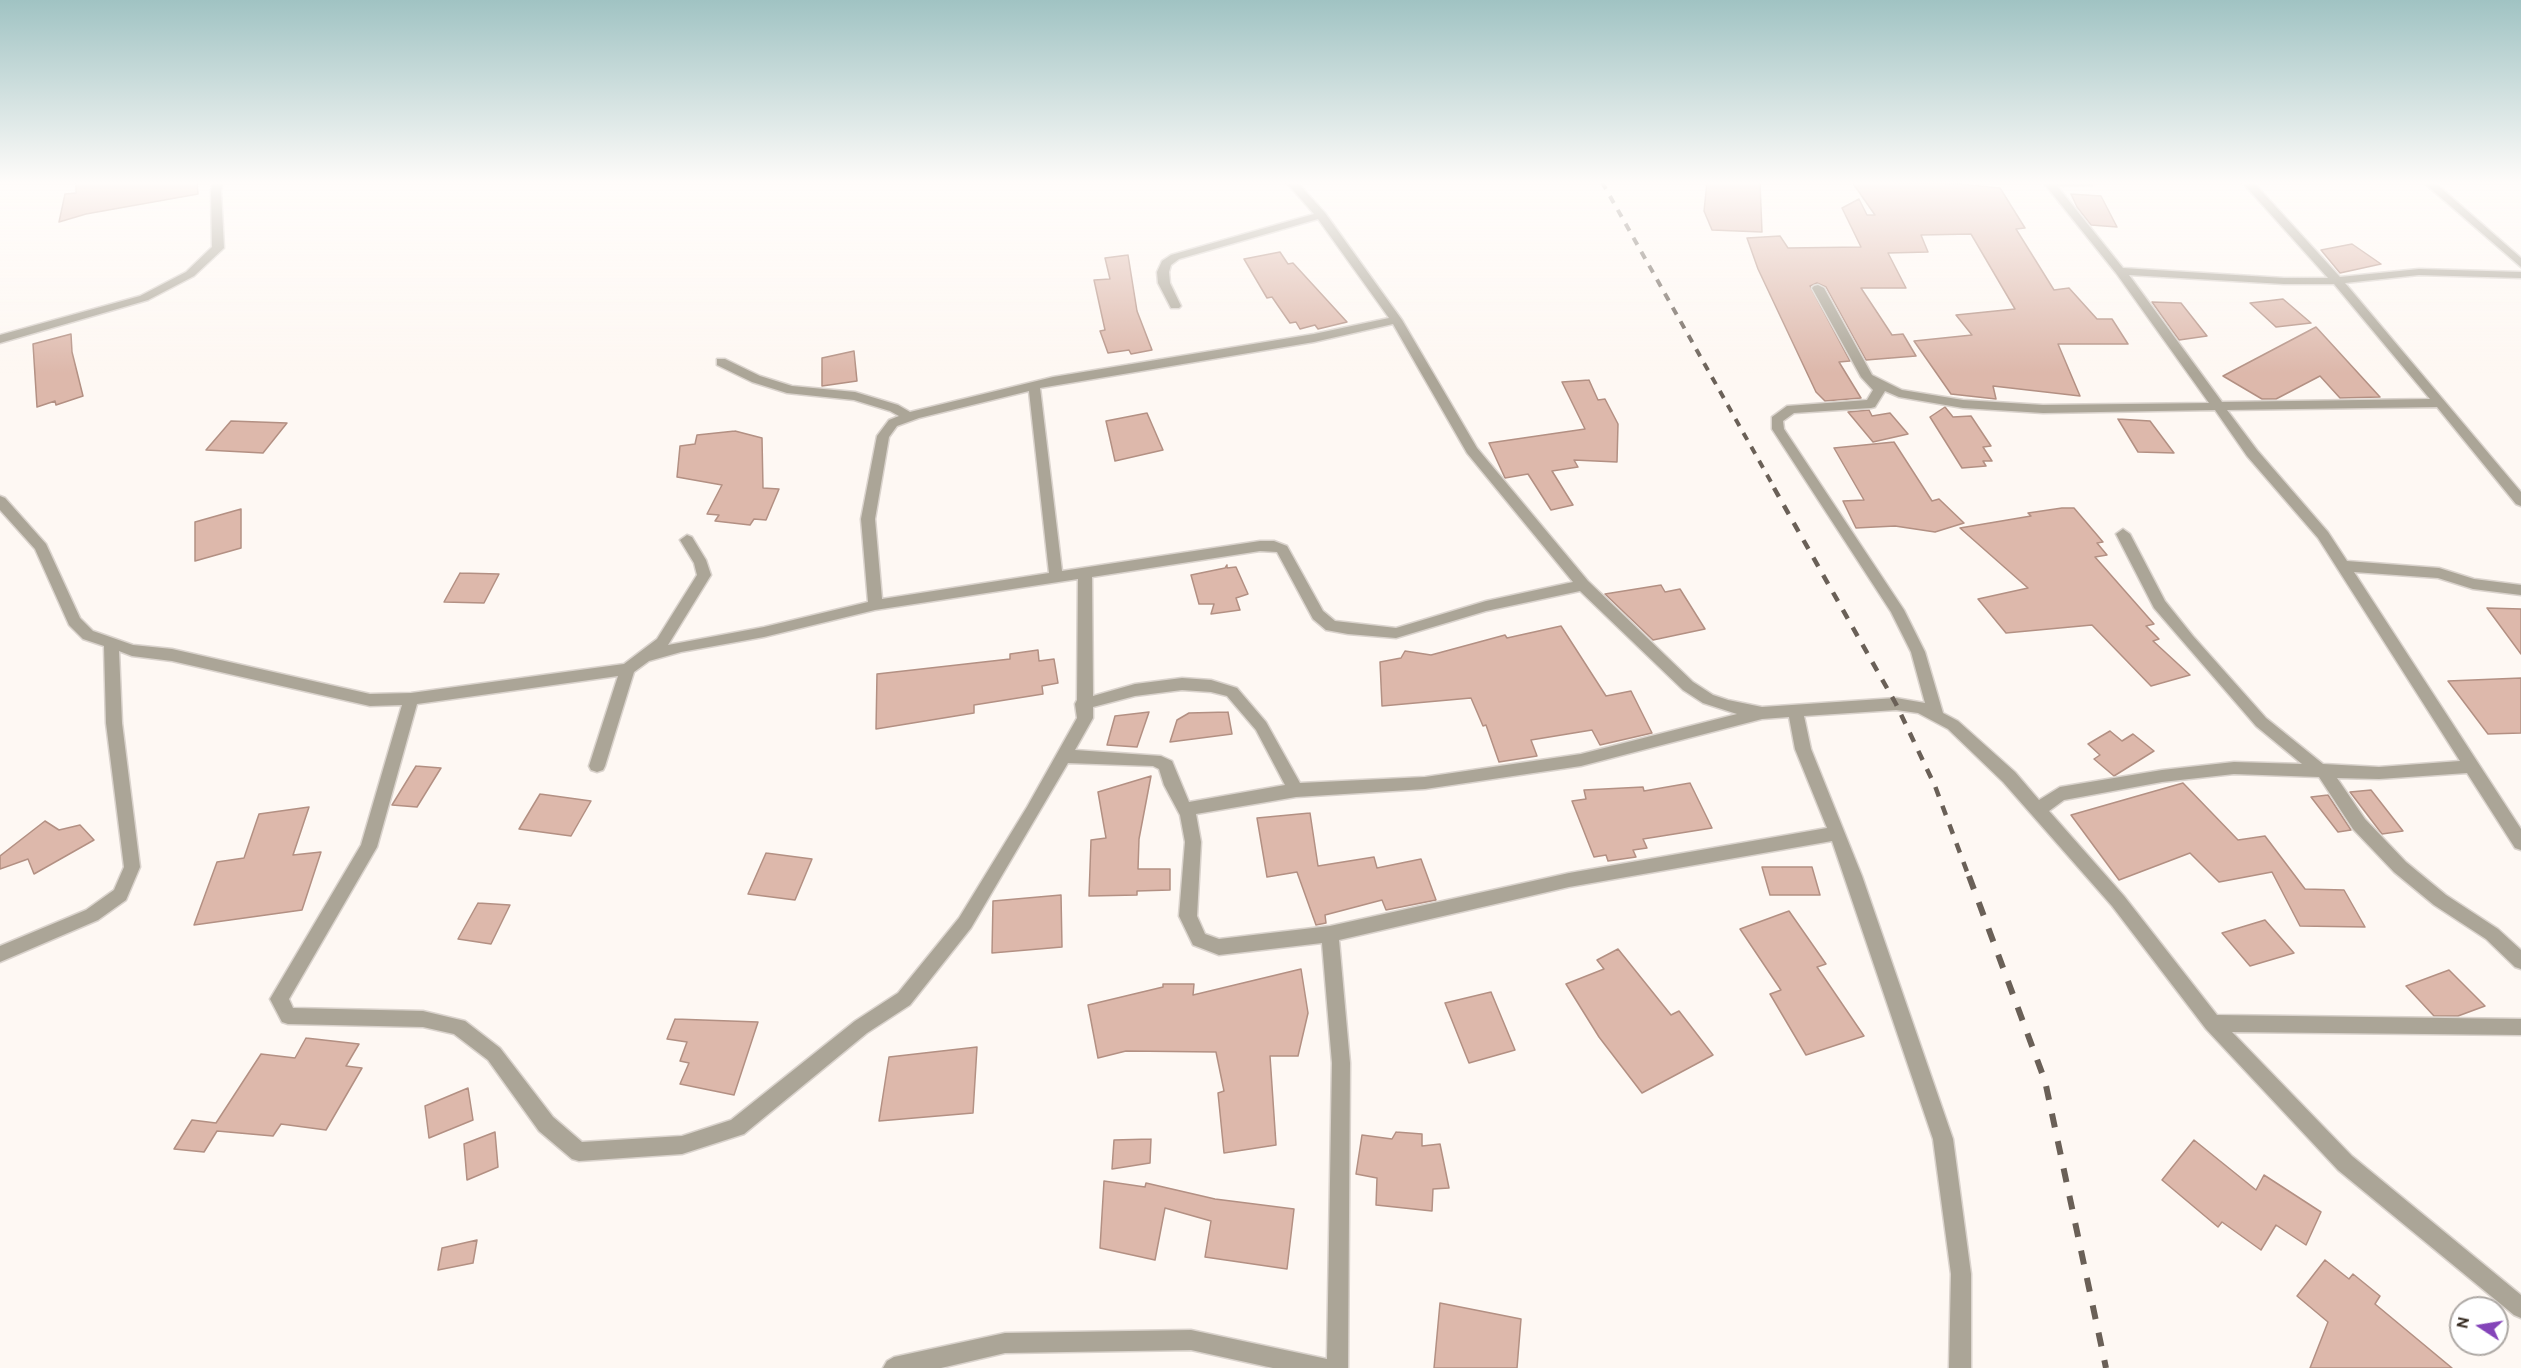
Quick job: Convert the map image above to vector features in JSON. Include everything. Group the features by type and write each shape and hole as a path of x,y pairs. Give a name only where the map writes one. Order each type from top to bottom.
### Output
{"street":[{"path":"0,339 144,298 190,274 218,246"},
{"path":"1175,306 1164,283 1163,272 1166,263 1175,257 1214,246"},
{"path":"1343,246 1396,320 1472,450 1583,585 1688,686 1708,699 1726,706 1762,713"},
{"path":"2100,246 2217,408 2252,453 2323,535 2521,843"},
{"path":"2304,246 2365,312 2521,501"},
{"path":"2500,246 2521,264"},
{"path":"2120,271 2231,278 2335,280 2420,272 2521,275"},
{"path":"1818,288 1867,377 1880,389 1871,404 1791,409 1776,420 1778,429 1898,610 1918,652 1936,714"},
{"path":"875,604 868,519 883,436 893,423 1034,385 1314,338 1396,320"},
{"path":"721,362 756,379 790,390 855,396 894,408 909,417"},
{"path":"1867,377 1899,393 1963,404 2043,409 2440,403"},
{"path":"1034,385 1056,578"},
{"path":"0,501 40,547 75,621 88,635 111,643 370,700 411,699 628,669 662,643 704,575 701,563 687,540"},
{"path":"2122,534 2159,604 2261,722 2321,770 2360,825 2400,867 2440,900 2492,934 2521,961"},
{"path":"644,657 875,604 1274,546 1282,549 1318,615 1331,626 1396,633 1486,606 1583,585"},
{"path":"2342,566 2439,573 2473,584 2521,590"},
{"path":"411,699 369,847 279,999 288,1017 423,1019 459,1027 494,1054 546,1124 579,1152 682,1144 737,1127 861,1027 904,999 965,922 1033,812 1085,718 1083,704 1085,573"},
{"path":"0,954 92,915 120,895 132,867 114,723 111,643"},
{"path":"597,766 628,669"},
{"path":"1083,704 1135,690 1182,684 1211,686 1232,692 1261,726 1296,790"},
{"path":"1185,809 1296,790 1425,783 1581,760 1762,713 1896,704 1936,714 1953,725 2009,777 2118,901 2212,1023 2345,1163 2521,1308"},
{"path":"1796,710 1803,749 1854,876 1943,1139 1961,1274 1960,1368"},
{"path":"1062,756 1155,760 1166,765 1185,809 1193,842 1188,916 1199,940 1219,947 1330,934 1569,880 1837,833"},
{"path":"2038,810 2061,794 2162,776 2234,768 2379,773 2472,766"},
{"path":"1330,934 1341,1063 1337,1368"},
{"path":"2212,1023 2521,1027"},
{"path":"894,1368 1005,1343 1191,1340 1322,1368"}],"building":[{"path":"1750,246 1925,246 1928,252 1888,253 1906,288 1861,288 1892,335 1903,334 1916,356 1866,360 1826,287 1817,283 1810,286 1850,361 1839,362 1861,398 1825,401 1816,392 1758,269"},
{"path":"1978,246 2026,246 2054,290 2069,288 2097,319 2112,319 2128,344 2058,344 2080,396 1993,386 1996,399 1951,394 1914,341 1972,335 1956,315 2015,309"},
{"path":"2355,246 2381,264 2340,273 2321,250"},
{"path":"1280,252 1288,264 1293,263 1347,322 1318,329 1315,325 1300,329 1296,322 1290,323 1272,297 1267,298 1244,259"},
{"path":"1128,255 1137,311 1152,350 1131,354 1129,350 1108,353 1100,331 1105,330 1094,280 1110,279 1105,258"},
{"path":"2283,299 2311,323 2276,327 2250,303"},
{"path":"2152,302 2181,303 2207,336 2179,340"},
{"path":"2316,327 2380,397 2340,398 2320,376 2276,399 2262,399 2223,376"},
{"path":"71,334 72,352 83,396 56,405 55,401 37,407 33,344"},
{"path":"854,351 857,381 822,386 822,358"},
{"path":"1589,380 1598,400 1605,399 1618,424 1617,462 1574,460 1578,467 1552,471 1573,505 1551,510 1528,474 1505,478 1489,443 1585,429 1562,382"},
{"path":"1945,407 1953,417 1971,416 1991,446 1983,447 1992,461 1983,461 1986,466 1962,468 1930,417"},
{"path":"1869,410 1872,416 1890,413 1908,434 1873,442 1848,412"},
{"path":"1147,413 1163,450 1115,461 1106,421"},
{"path":"2118,419 2150,421 2174,453 2138,452"},
{"path":"231,421 287,423 263,453 206,450"},
{"path":"735,431 762,438 763,488 779,489 766,520 754,519 750,525 715,521 719,515 707,514 722,485 677,477 680,446 695,444 697,435"},
{"path":"1894,442 1932,501 1939,499 1964,523 1935,532 1895,526 1856,528 1843,501 1864,500 1834,448"},
{"path":"2074,508 2103,542 2097,543 2107,555 2095,557 2154,624 2146,626 2159,639 2153,641 2190,675 2151,686 2092,625 2006,633 1978,599 2028,588 1960,528 2031,516 2028,513"},
{"path":"241,509 241,548 195,561 195,522"},
{"path":"1227,565 1227,568 1236,567 1248,594 1236,598 1240,610 1211,614 1214,604 1199,604 1191,575 1225,568"},
{"path":"460,573 499,574 484,603 444,602"},
{"path":"1661,585 1665,592 1680,589 1705,629 1653,640 1605,594"},
{"path":"2487,608 2521,609 2521,654"},
{"path":"1561,626 1606,696 1631,691 1652,733 1600,745 1592,730 1531,740 1537,756 1499,762 1486,725 1483,726 1471,698 1382,706 1380,662 1401,658 1405,651 1431,655 1505,635 1507,638"},
{"path":"1038,650 1039,661 1054,659 1058,683 1042,686 1043,694 974,705 974,713 876,729 877,674 1010,659 1010,654"},
{"path":"2521,678 2521,733 2488,734 2448,681"},
{"path":"1149,712 1137,747 1107,745 1115,716"},
{"path":"1228,712 1232,734 1170,742 1177,720 1189,713"},
{"path":"2110,731 2122,741 2133,734 2154,751 2114,776 2094,759 2100,755 2088,744"},
{"path":"416,766 441,768 417,807 392,805"},
{"path":"1151,776 1139,839 1138,869 1170,869 1170,890 1137,891 1137,895 1089,896 1091,840 1106,838 1098,792"},
{"path":"1690,783 1712,828 1643,839 1647,848 1633,850 1636,857 1608,861 1606,855 1594,857 1572,801 1586,799 1584,790 1643,787 1644,791"},
{"path":"2183,783 2238,840 2265,836 2305,889 2344,890 2365,927 2300,926 2272,872 2219,882 2190,853 2119,880 2071,815"},
{"path":"2371,790 2403,831 2382,834 2350,792"},
{"path":"540,794 591,801 571,836 519,829"},
{"path":"2328,795 2351,830 2338,832 2311,797"},
{"path":"309,807 293,855 321,852 302,910 194,925 217,862 244,858 259,814"},
{"path":"1310,813 1318,866 1374,857 1377,868 1421,859 1436,900 1386,910 1382,900 1325,915 1326,923 1316,925 1297,872 1267,877 1257,818"},
{"path":"45,821 59,830 80,825 94,840 34,874 28,859 0,869 0,856"},
{"path":"766,853 812,859 795,900 748,894"},
{"path":"1762,867 1812,867 1820,895 1770,895"},
{"path":"1061,895 1062,947 992,953 993,901"},
{"path":"478,903 510,905 491,944 458,939"},
{"path":"1789,911 1826,964 1817,967 1864,1036 1806,1055 1770,994 1781,990 1740,929"},
{"path":"2265,920 2294,953 2250,966 2222,933"},
{"path":"1618,949 1671,1015 1679,1011 1713,1055 1642,1093 1599,1037 1566,984 1604,969 1597,960"},
{"path":"1301,969 1308,1013 1298,1056 1270,1056 1276,1145 1224,1153 1218,1093 1224,1091 1216,1052 1126,1051 1098,1058 1088,1005 1163,987 1163,984 1194,984 1193,995"},
{"path":"2449,970 2485,1006 2458,1016 2434,1016 2406,986"},
{"path":"1491,992 1515,1050 1469,1063 1445,1003"},
{"path":"675,1019 758,1022 734,1095 680,1084 689,1063 680,1061 687,1042 667,1039"},
{"path":"306,1038 359,1044 346,1066 362,1068 326,1130 281,1124 273,1136 217,1131 204,1152 174,1149 192,1120 216,1123 261,1054 295,1058"},
{"path":"977,1047 973,1113 879,1121 889,1057"},
{"path":"468,1088 473,1120 429,1138 425,1106"},
{"path":"495,1132 498,1167 467,1180 464,1144"},
{"path":"1396,1132 1422,1134 1422,1146 1440,1144 1449,1188 1433,1189 1432,1211 1376,1205 1377,1178 1356,1174 1362,1135 1392,1139"},
{"path":"1151,1139 1150,1163 1112,1169 1114,1140"},
{"path":"2194,1140 2256,1190 2264,1175 2321,1212 2306,1245 2276,1225 2261,1250 2222,1222 2218,1227 2162,1180"},
{"path":"1104,1181 1145,1187 1146,1183 1215,1199 1294,1209 1287,1269 1205,1257 1211,1221 1165,1208 1155,1260 1100,1248"},
{"path":"477,1240 473,1263 438,1270 442,1248"},
{"path":"2325,1260 2349,1279 2353,1274 2380,1296 2375,1304 2452,1368 2310,1368 2328,1322 2297,1296"},
{"path":"1440,1303 1521,1319 1517,1368 1434,1368"}],"railway":[{"path":"1638,246 1775,489"},
{"path":"1774,488 1896,704 1935,786 1969,877"},
{"path":"1969,876 2045,1081 2106,1368"}]}
